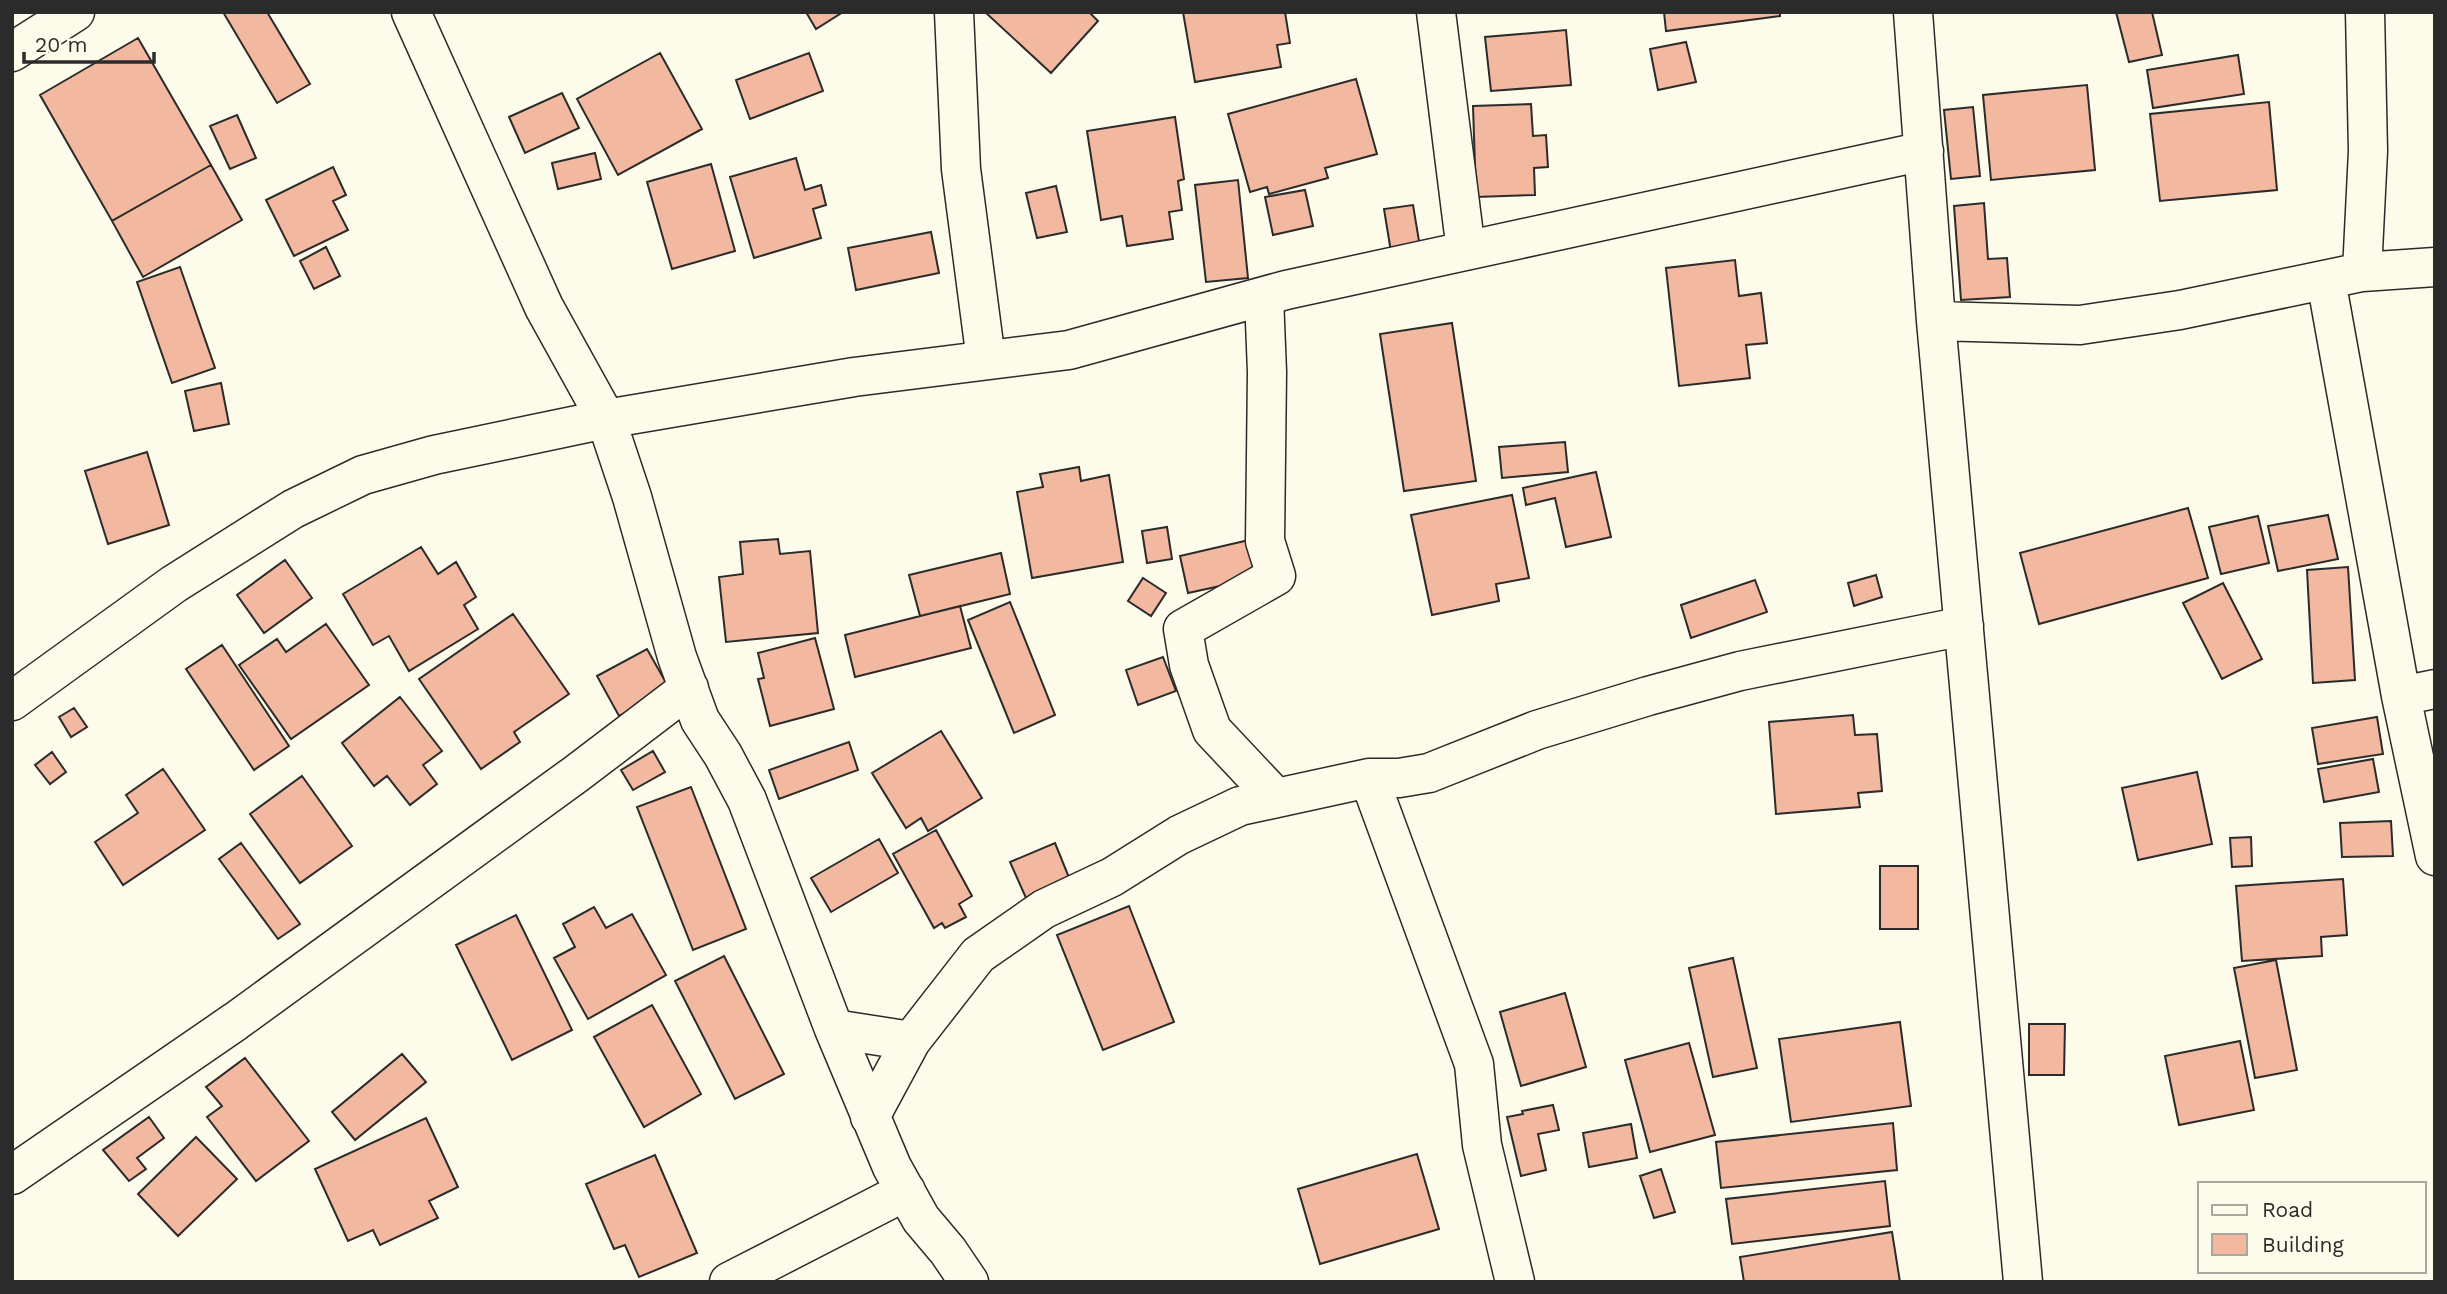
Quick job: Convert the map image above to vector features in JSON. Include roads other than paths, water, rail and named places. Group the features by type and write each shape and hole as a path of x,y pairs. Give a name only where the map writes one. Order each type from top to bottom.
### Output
{"street":[{"path":"12,52 75,12"},
{"path":"411,12 544,307 606,419 632,497 677,657 699,720 723,755 747,800 870,1117 892,1167 921,1219 969,1282"},
{"path":"954,12 961,169 986,360"},
{"path":"1436,12 1466,251"},
{"path":"1913,12 1936,321 2023,1282"},
{"path":"2365,12 2368,151 2344,276 2418,693 2435,856"},
{"path":"12,701 174,584 293,509 363,475 434,455 606,419 854,377 1069,350 1264,297 1924,151"},
{"path":"1936,321 2080,325 2180,310 2344,276 2435,267"},
{"path":"1264,297 1267,372 1265,541 1276,576 1183,629 1189,665 1212,730 1275,797"},
{"path":"870,1117 911,1041 978,956 1044,909 1112,877 1179,835 1240,806 1369,778 1399,778 1429,773 1536,730 1740,671 1964,626"},
{"path":"12,1175 257,1005 689,688"},
{"path":"1369,778 1474,1064 1482,1145 1515,1282"},
{"path":"834,1029 911,1041"},
{"path":"729,1282 906,1191"}]}
